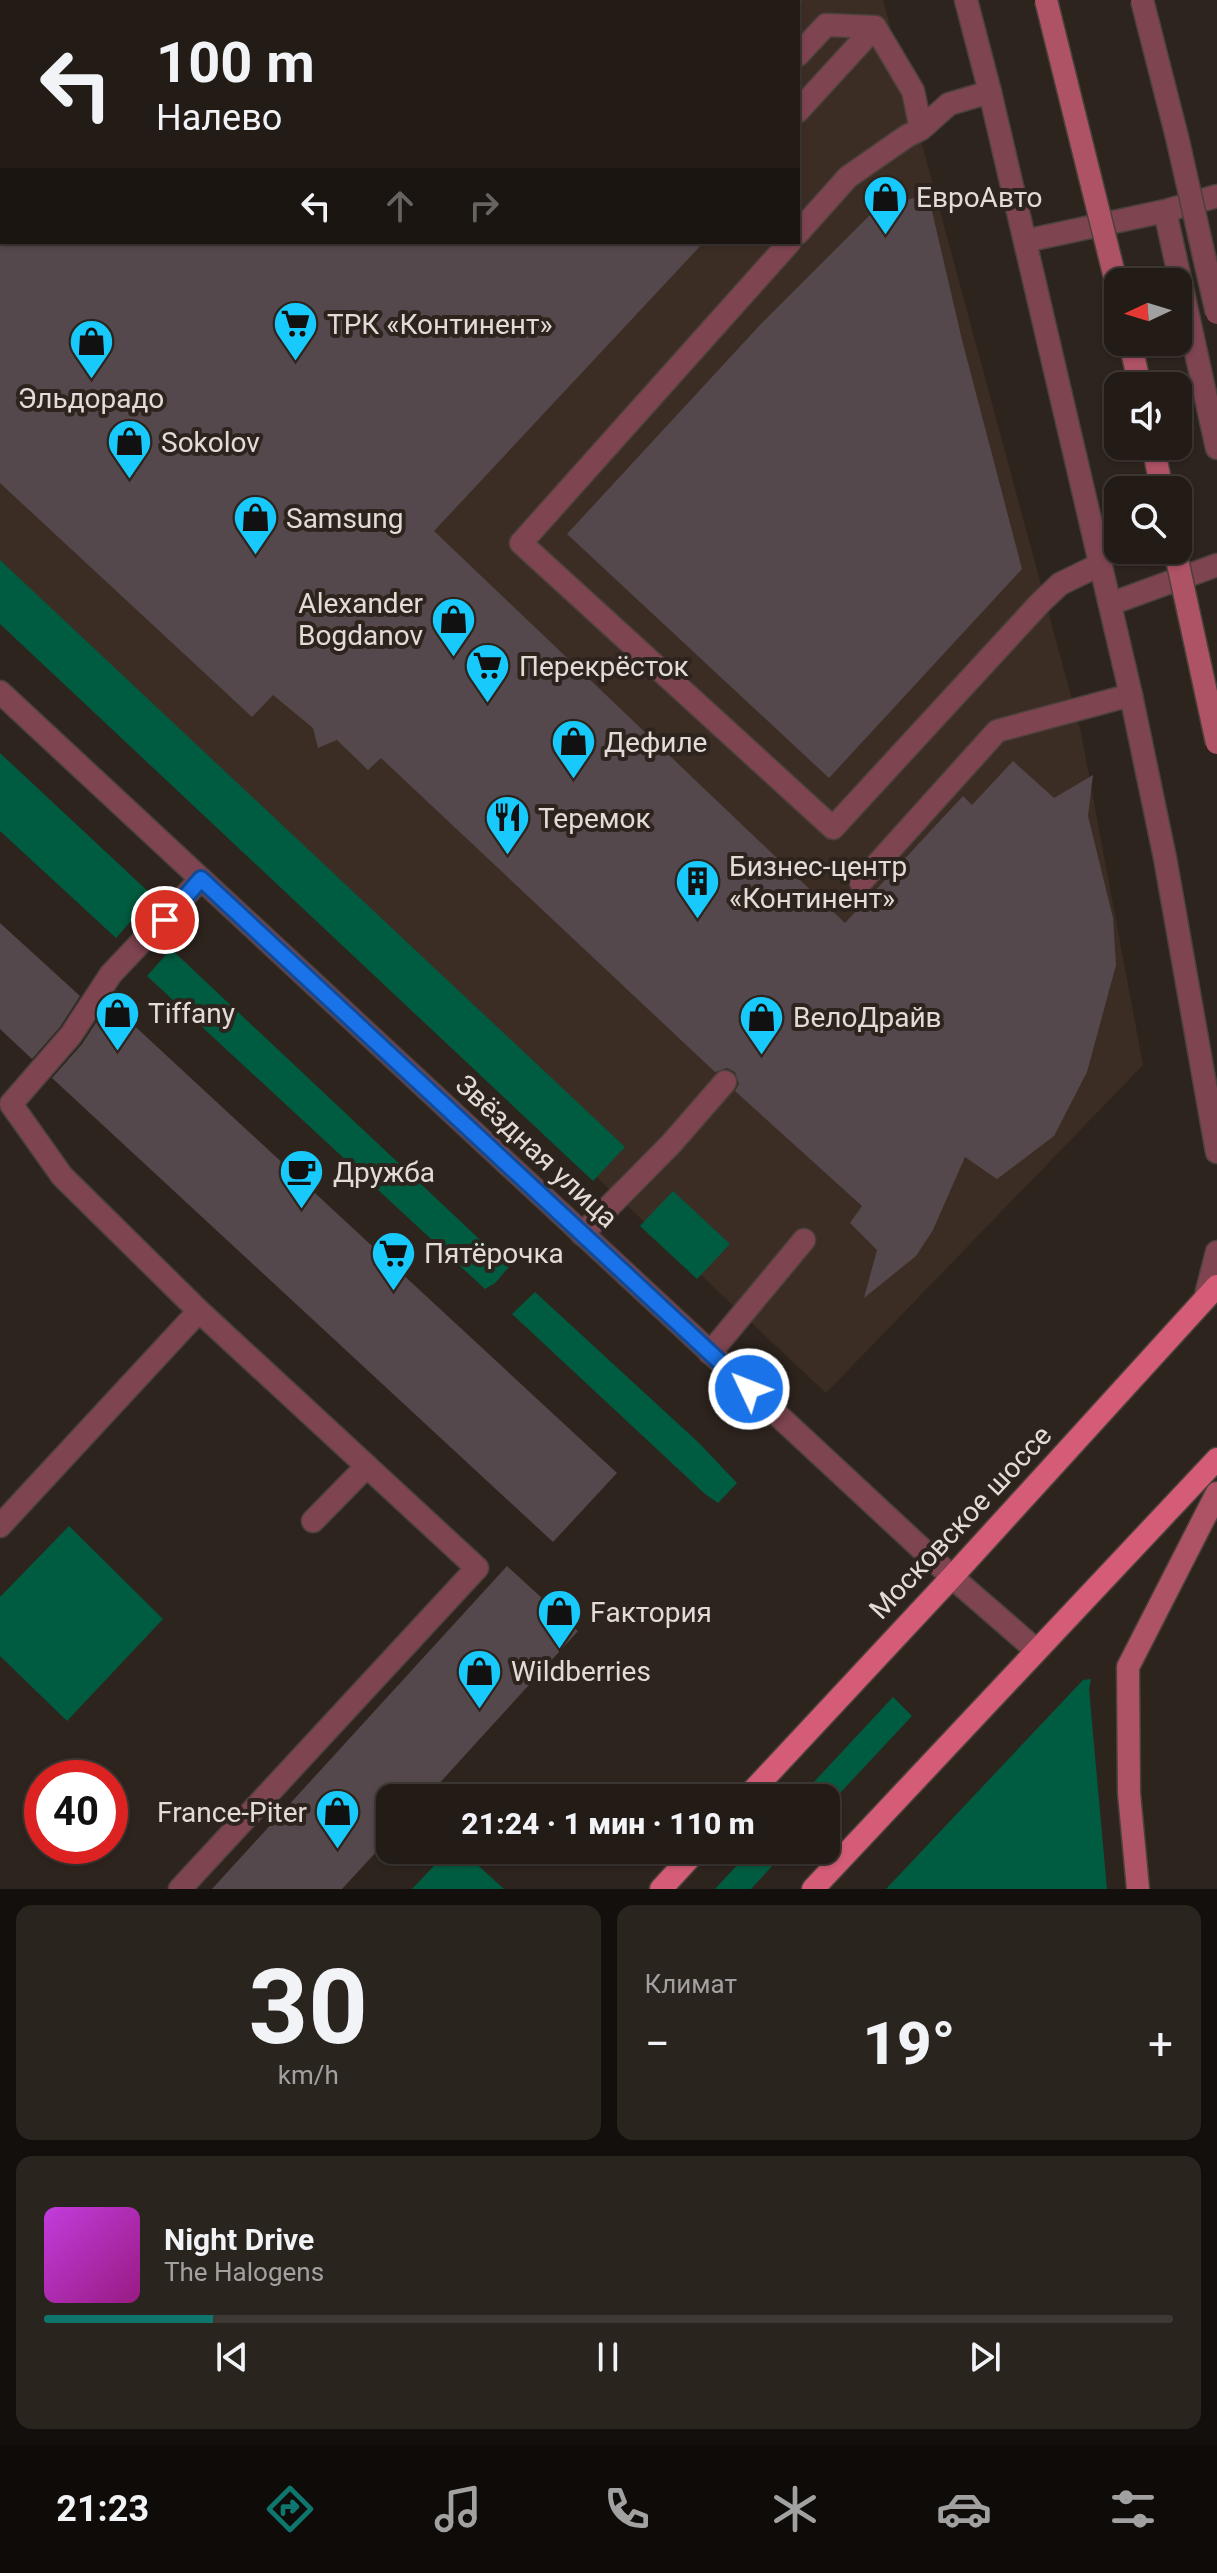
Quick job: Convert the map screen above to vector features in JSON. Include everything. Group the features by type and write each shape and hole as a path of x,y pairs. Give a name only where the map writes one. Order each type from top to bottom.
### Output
{"main road":[{"path":"1046,0 1113,268"},
{"path":"1178,564 1217,743"},
{"name":"Московское шоссе","path":"759,1784 1211,1292"},
{"path":"813,1889 1217,1459"},
{"path":"1138,1889 1129,1793 1128,1667 1217,1493"},
{"path":"661,1889 684,1864"}],"street":[{"path":"966,0 1131,695 1165,858 1217,1152"},
{"path":"1142,0 1217,313"},
{"path":"800,53 826,25 875,27"},
{"path":"875,27 913,91 921,129"},
{"path":"800,109 875,27"},
{"path":"800,231 848,177 921,129 949,104 990,92"},
{"path":"1025,241 1165,211 1217,196"},
{"path":"1165,211 1217,448"},
{"path":"788,244 521,543 833,828 1040,603 1060,584 1101,564"},
{"path":"1110,604 1217,565"},
{"name":"Звёздная улица","path":"0,692 952,1577 1036,1650"},
{"path":"861,882 997,731 1131,695"},
{"path":"180,1889 477,1568 199,1311 62,1176 11,1104 71,1035 111,974 201,879"},
{"path":"582,1234 671,1144 725,1082"},
{"path":"710,1353 804,1240"},
{"path":"1211,1292 1217,1252"},
{"path":"0,1526 199,1311"},
{"path":"313,1521 367,1466"}],"shaded area":[{"path":"800,0 883,0 1081,733 1143,1065 826,1393 0,615 0,244 800,244"}],"green space":[{"path":"0,560 625,1147 593,1181 0,624"},
{"path":"0,753 153,896 116,938 0,831"},
{"path":"171,949 509,1267 495,1283 485,1289 147,976"},
{"path":"673,1191 730,1244 697,1279 640,1226"},
{"path":"535,1292 699,1443 737,1483 718,1503 512,1314"},
{"path":"69,1526 163,1619 67,1721 0,1656 0,1597"},
{"path":"1091,1679 1089,1689 1107,1889 886,1889 1083,1680"},
{"path":"893,1697 912,1716 840,1793 840,1784 812,1784"},
{"path":"436,1864 476,1864 504,1889 412,1889"},
{"path":"738,1864 774,1864 751,1889 715,1889"}],"building":[{"path":"928,194 962,340 1022,569 829,778 567,534 760,325 877,208"},
{"path":"0,244 702,244 434,531 845,923 963,796 972,805 1013,761 1054,798 1093,775 1088,816 1113,918 1116,965 1087,1072 1054,1136 997,1179 965,1157 933,1230 916,1256 864,1298 877,1250 850,1223 862,1206 735,1091 739,1084 735,1072 727,1068 715,1072 381,758 368,770 337,740 318,748 313,728 273,695 252,717 0,483"},
{"path":"0,923 80,996 60,1027 32,1059 0,1029"},
{"path":"101,1015 115,1029 126,1018 617,1473 553,1542 52,1078 82,1044"},
{"path":"507,1566 578,1631 439,1784 376,1784 376,1852 342,1889 212,1889"}],"place":[{"name":"ЕвроАвто","path":"885,236"},
{"name":"ТРК «Континент»","path":"296,363"},
{"name":"Эльдорадо","path":"91,380"},
{"name":"Sokolov","path":"130,481"},
{"name":"Samsung","path":"255,557"},
{"name":"Alexander Bogdanov","path":"454,658"},
{"name":"Перекрёсток","path":"488,705"},
{"name":"Дефиле","path":"573,781"},
{"name":"Теремок","path":"507,857"},
{"name":"Бизнес-центр «Континент»","path":"698,921"},
{"name":"Tiffany","path":"117,1052"},
{"name":"ВелоДрайв","path":"762,1056"},
{"name":"Дружба","path":"302,1211"},
{"name":"Пятёрочка","path":"393,1292"},
{"name":"Fактория","path":"559,1651"},
{"name":"Wildberries","path":"480,1710"},
{"name":"France-Piter","path":"338,1851"}],"route":[{"path":"165,920 201,879 749,1389"}]}
